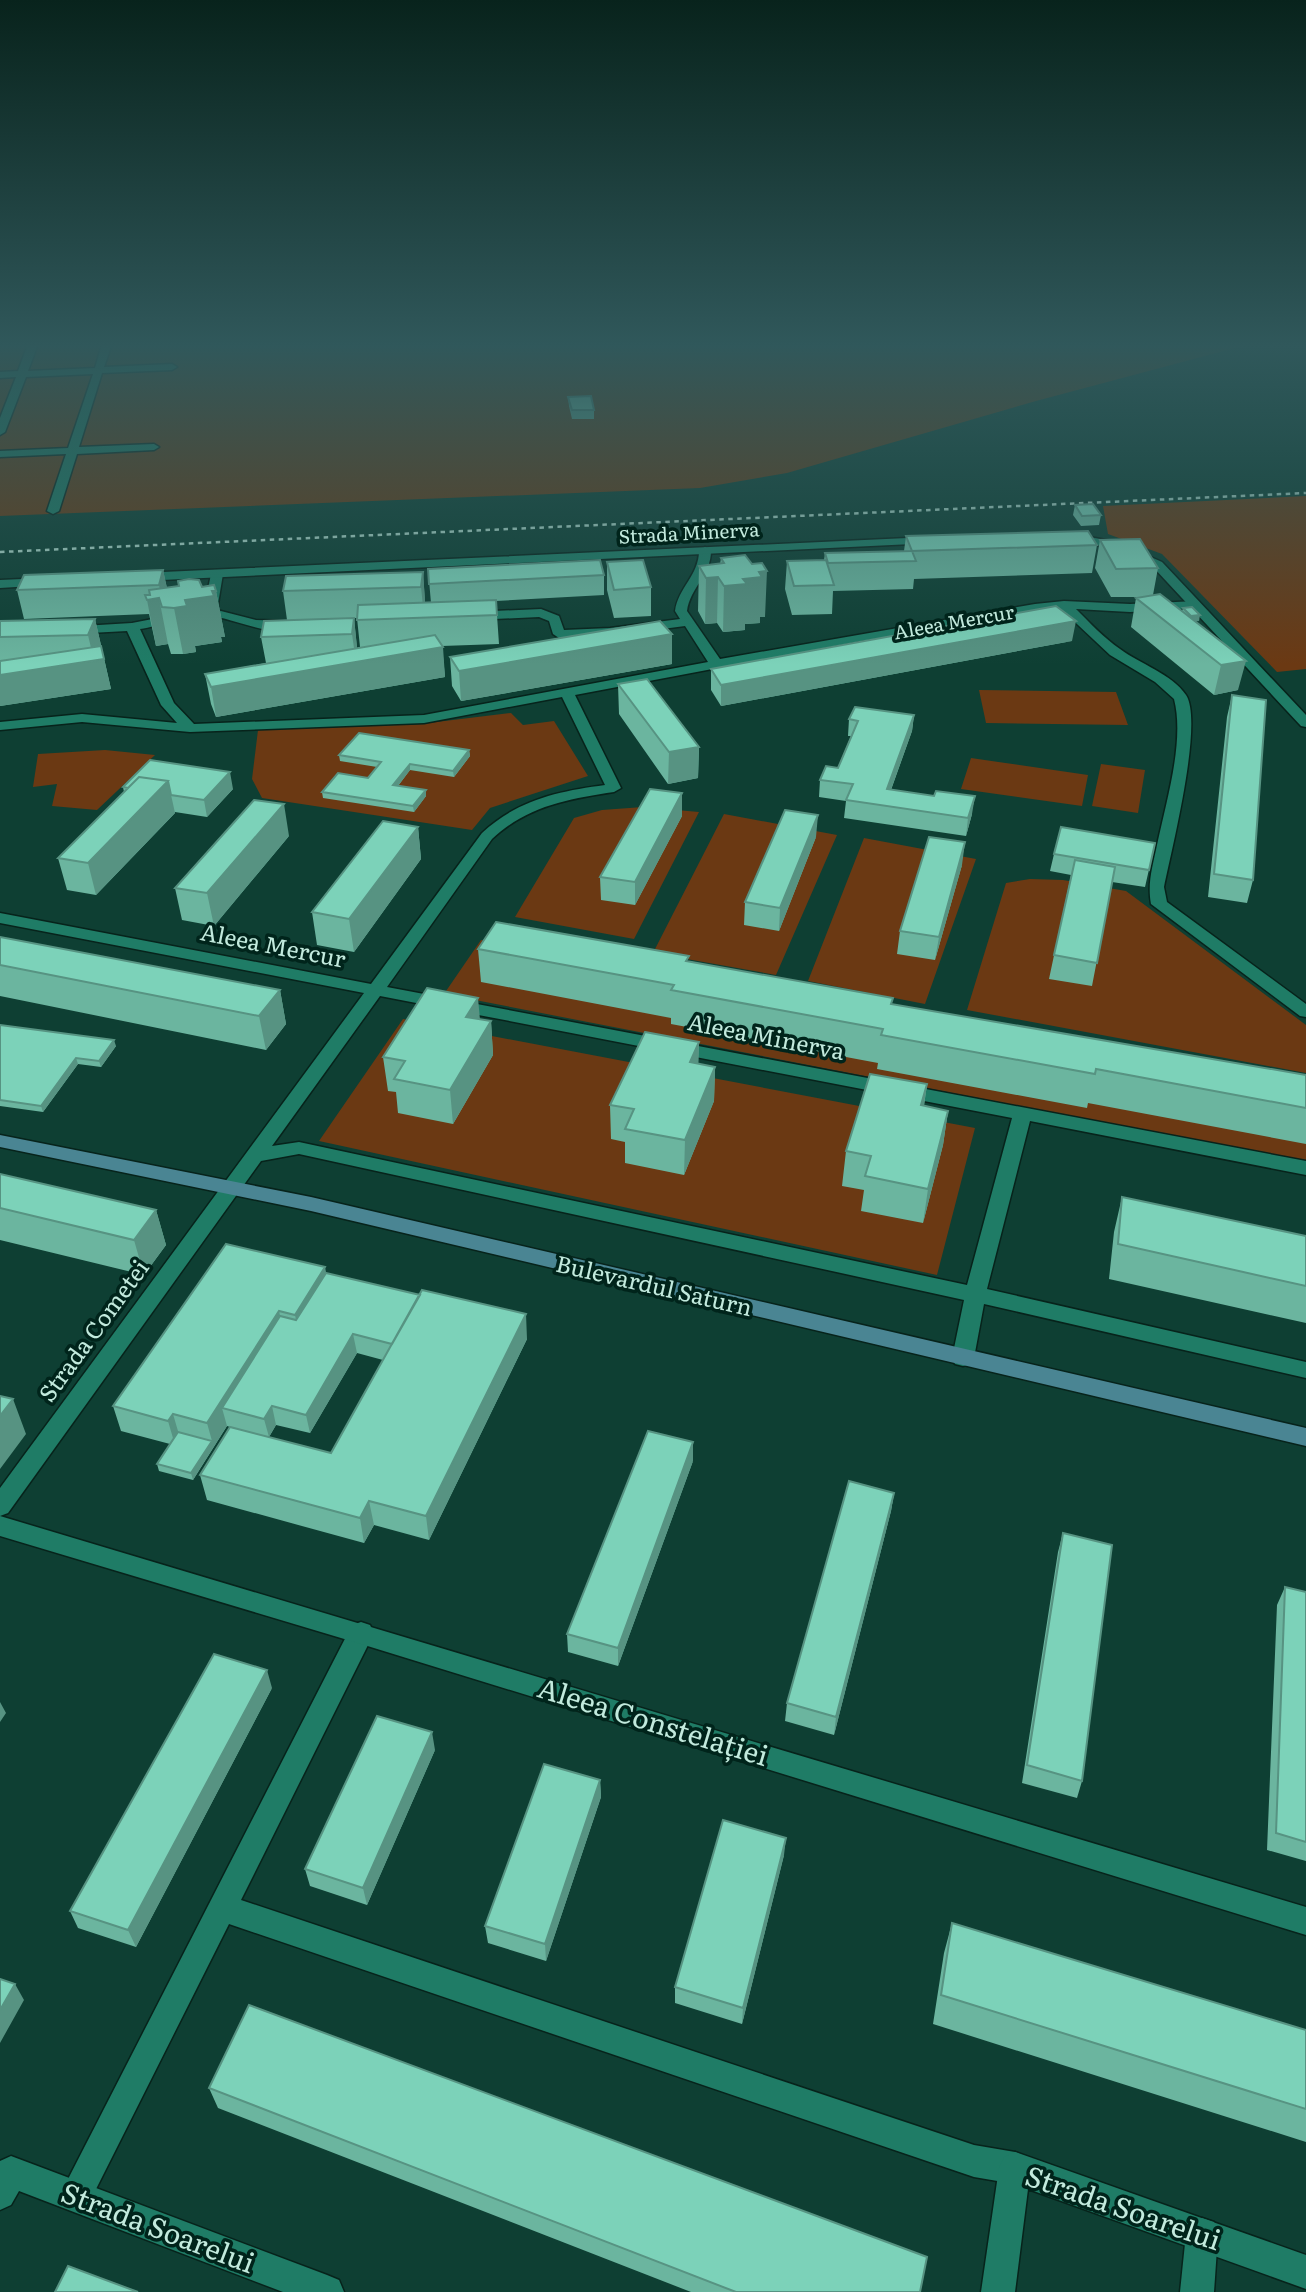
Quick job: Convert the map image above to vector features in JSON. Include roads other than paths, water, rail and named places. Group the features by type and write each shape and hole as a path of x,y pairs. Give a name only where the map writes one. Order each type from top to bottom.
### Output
{"main road":[{"name":"Bulevardul Saturn","path":"0,1141 231,1187 1306,1437"}],"street":[{"path":"0,454 72,451 53,511"},
{"path":"1051,536 1113,544 1144,556 1158,565 1306,723"},
{"name":"Strada Minerva","path":"134,578 947,540"},
{"path":"705,551 705,570 681,601 681,611 717,665"},
{"path":"210,612 217,574"},
{"path":"0,584 64,581"},
{"name":"Aleea Mercur","path":"0,726 94,718 190,728 424,719 861,637 1064,605 1130,608 1194,604"},
{"path":"1064,605 1114,651 1174,691 1182,700 1185,714 1179,767 1156,887 1159,904 1306,1012"},
{"path":"63,631 132,627 210,612 256,624 307,624"},
{"path":"460,617 541,613 555,620 559,635 610,632 686,622"},
{"path":"132,627 168,705 190,728"},
{"path":"376,990 499,823 528,805 614,788 567,693"},
{"name":"Aleea Mercur","path":"0,918 376,990"},
{"name":"Aleea Minerva","path":"376,990 1306,1168"},
{"name":"Strada Cometei","path":"0,1506 376,990"},
{"path":"964,1358 975,1295 1023,1114"},
{"path":"253,1156 299,1147 1306,1370"},
{"name":"Aleea Constelației","path":"0,1526 362,1633 1306,1921"},
{"path":"76,2196 362,1633"},
{"path":"223,1908 974,2161 1015,2168"},
{"name":"Strada Soarelui","path":"998,2292 1015,2168 1306,2272"},
{"name":"Strada Soarelui","path":"0,2194 11,2172 327,2292"},
{"path":"1197,2292 1202,2234"}],"railway":[{"path":"0,552 1306,493"}]}
